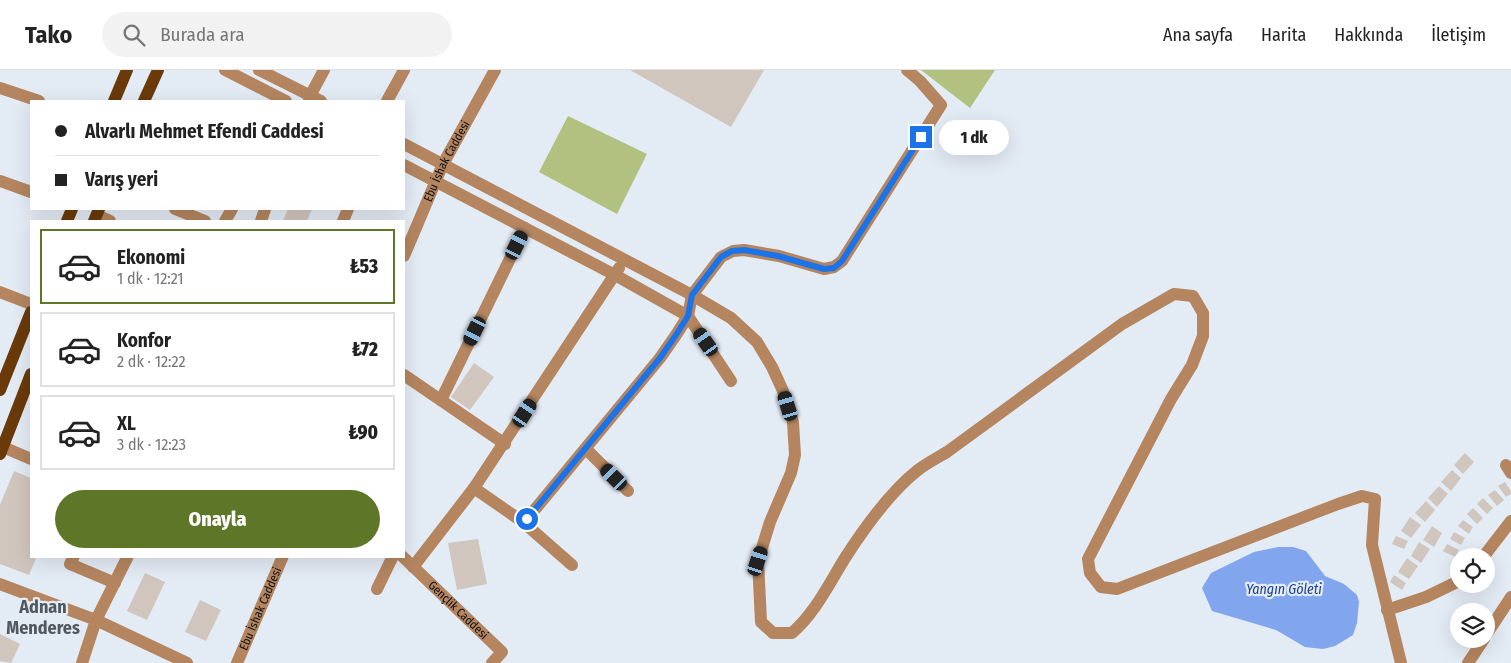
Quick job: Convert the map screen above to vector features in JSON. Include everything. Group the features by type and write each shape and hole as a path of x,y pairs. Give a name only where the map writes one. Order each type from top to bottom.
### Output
{"main road":[{"path":"114,100 127,70"},
{"path":"144,100 158,70"},
{"path":"0,390 30,315"},
{"path":"1,451 30,378"}],"street":[{"path":"225,70 284,100"},
{"path":"259,70 313,99 324,70"},
{"path":"388,100 404,70"},
{"name":"Ebu İshak Caddesi","path":"405,254 443,164 494,70"},
{"path":"523,522 586,449 660,358 688,316 692,295 721,257 732,251 744,250 778,256 824,269 834,268 842,261 941,105 908,70"},
{"path":"0,88 36,100"},
{"path":"405,145 692,295 731,318 757,342 783,390 793,422 795,455 791,473 770,522 758,561 761,622 773,633 792,633 801,626 846,557 887,500 917,471 947,452 1122,324 1174,294 1193,296 1203,313 1203,336 1192,365 1171,399 1088,559 1090,573 1101,587 1118,589 1362,496 1375,500 1372,546 1401,663"},
{"path":"405,166 615,275 688,316 732,380"},
{"path":"0,181 30,192"},
{"path":"178,210 202,220"},
{"path":"441,400 525,228"},
{"path":"413,567 474,488 505,444 624,259"},
{"path":"0,292 30,304"},
{"path":"405,376 505,444"},
{"path":"586,449 628,491"},
{"path":"1,451 30,459"},
{"path":"474,488 523,522 572,565"},
{"path":"1490,548 1511,521"},
{"path":"73,558 70,564 115,583"},
{"path":"82,663 96,620 127,558"},
{"name":"Ebu İshak Caddesi","path":"237,663 282,558"},
{"path":"376,589 391,558"},
{"name":"Gençlik Caddesi","path":"404,558 504,658 492,663"},
{"path":"0,584 96,620 187,663"},
{"path":"1387,610 1426,597 1450,585"},
{"path":"1495,621 1511,597"},
{"path":"1468,663 1478,648"}],"green space":[{"path":"921,70 995,70 970,108"},
{"path":"568,116 647,154 617,214 539,172"}],"water":[{"name":"Yangın Göleti","path":"1278,547 1293,547 1306,551 1325,576 1344,584 1357,595 1359,602 1357,623 1353,635 1335,646 1323,649 1305,647 1276,630 1212,611 1202,588 1211,573 1254,552"}],"building":[{"path":"630,70 764,70 731,127"},
{"path":"288,210 312,210 307,220 283,220"},
{"path":"474,363 494,377 470,410 451,397"},
{"path":"1465,453 1474,462 1463,474 1454,465"},
{"path":"1452,470 1461,478 1451,491 1441,482"},
{"path":"14,471 30,478 30,558 36,558 29,575 0,564 0,505"},
{"path":"1505,482 1511,491 1511,494 1506,497 1498,486"},
{"path":"1439,486 1448,494 1437,507 1428,498"},
{"path":"1495,490 1504,500 1497,506 1488,495"},
{"path":"1483,498 1493,508 1487,514 1477,504"},
{"path":"1426,501 1435,510 1425,522 1415,513"},
{"path":"1473,508 1483,518 1477,524 1467,514"},
{"path":"1410,517 1421,525 1411,538 1401,531"},
{"path":"1463,520 1473,527 1469,534 1458,526"},
{"path":"1432,526 1442,533 1434,547 1423,540"},
{"path":"1454,532 1465,538 1461,545 1450,539"},
{"path":"1396,536 1408,541 1404,549 1392,544"},
{"path":"478,539 487,584 457,590 448,543"},
{"path":"1419,542 1430,549 1421,563 1411,556"},
{"path":"1447,544 1455,548 1450,548 1450,554 1443,551"},
{"path":"1407,558 1418,566 1409,579 1398,572"},
{"path":"145,573 165,582 147,620 127,611"},
{"path":"1394,575 1406,583 1402,590 1390,582"},
{"path":"200,600 221,610 206,641 185,632"},
{"path":"0,634 20,644 11,663 0,661"}],"district":[{"name":"Adnan Menderes","path":"43,617"}],"route":[{"path":"527,519 660,358 688,316 692,295 721,257 732,251 744,250 778,256 824,269 834,268 842,261 921,137"}]}
